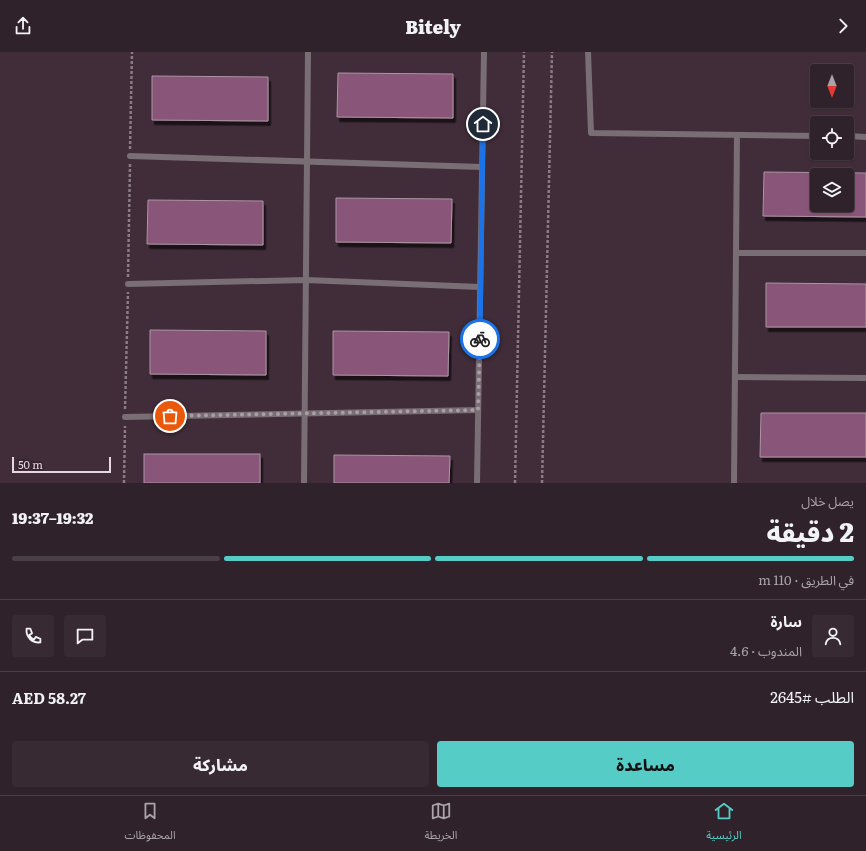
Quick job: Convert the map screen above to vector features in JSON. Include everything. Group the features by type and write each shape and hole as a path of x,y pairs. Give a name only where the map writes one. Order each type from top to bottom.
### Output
{"lane":[{"path":"304,483 308,52"},
{"path":"477,483 484,52"},
{"path":"588,52 591,133 810,136"},
{"path":"734,483 737,135"},
{"path":"854,136 866,137"},
{"path":"130,156 482,167"},
{"path":"736,253 866,253"},
{"path":"128,284 306,280 480,287"},
{"path":"735,377 866,378"},
{"path":"125,417 478,410"}],"path":[{"path":"124,483 132,52"},
{"path":"515,483 524,52"},
{"path":"542,483 552,52"}],"building":[{"path":"338,73 453,74 453,118 337,117"},
{"path":"152,76 268,77 268,121 152,120"},
{"path":"764,172 810,172 810,212 854,212 854,173 866,173 866,217 763,216"},
{"path":"336,198 452,199 451,243 336,242"},
{"path":"148,200 263,201 263,245 147,244"},
{"path":"766,283 866,284 866,327 766,327"},
{"path":"150,330 266,331 266,375 150,374"},
{"path":"333,331 449,332 448,376 333,375"},
{"path":"761,413 866,413 866,457 760,457"},
{"path":"144,454 260,454 260,483 144,483"},
{"path":"334,455 450,456 449,483 334,483"}],"way so far":[{"path":"170,416 478,410 480,339"}],"route":[{"path":"480,339 483,124"}]}
